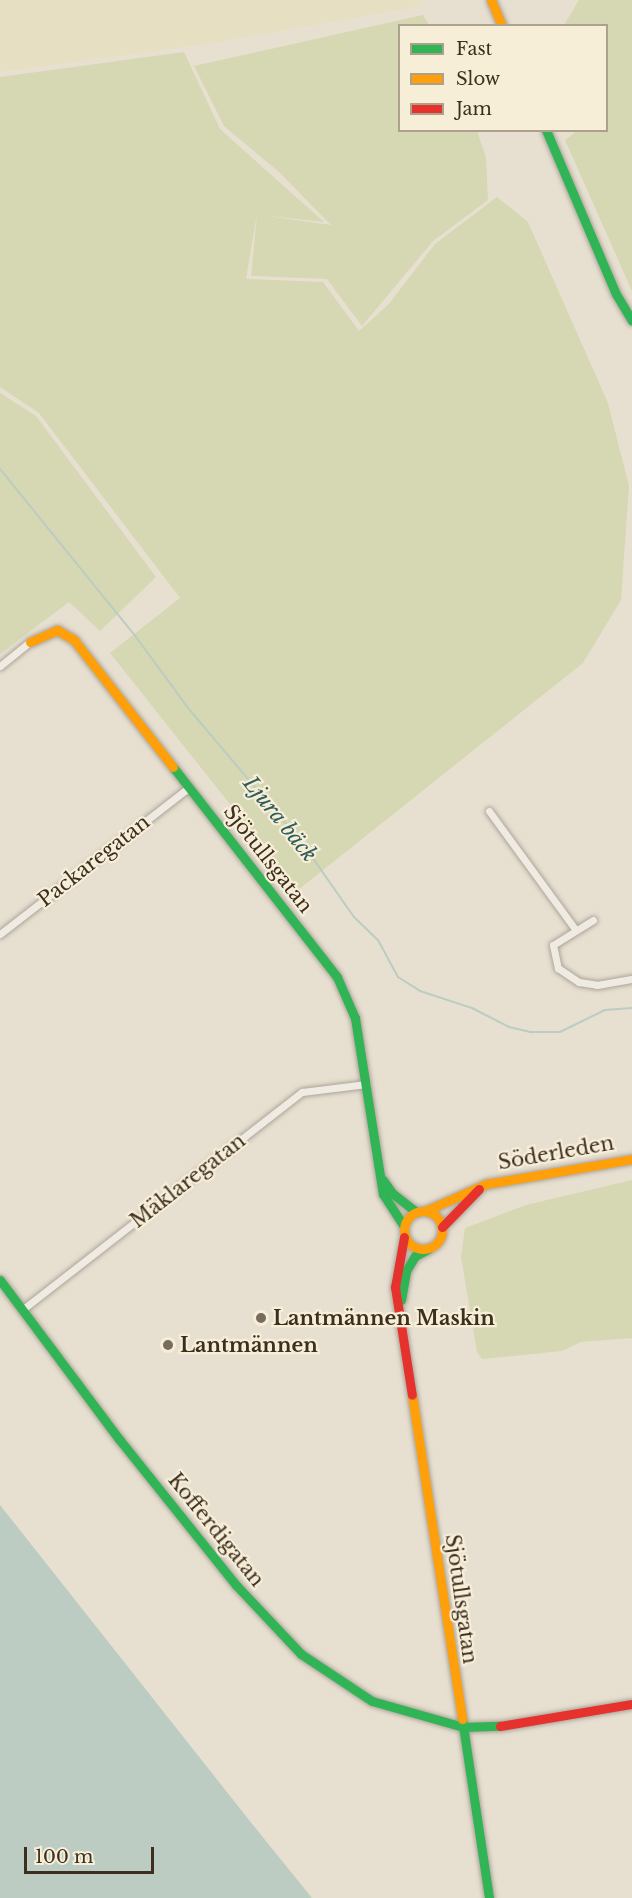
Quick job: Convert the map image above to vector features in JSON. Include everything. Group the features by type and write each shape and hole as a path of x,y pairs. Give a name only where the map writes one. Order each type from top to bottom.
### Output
{"street":[{"path":"491,0 501,24"},
{"path":"547,132 616,294 632,321"},
{"name":"Sjötullsgatan","path":"30,642 57,630 67,632 337,977 355,1018 383,1194 404,1226"},
{"path":"0,666 30,642"},
{"name":"Packaregatan","path":"0,934 189,788"},
{"path":"489,811 575,929"},
{"path":"593,920 552,945 558,968 579,982 588,984 632,978"},
{"name":"Mäklaregatan","path":"23,1309 302,1092 367,1083"},
{"name":"Söderleden","path":"420,1211 486,1184 632,1159"},
{"path":"382,1178 392,1193 420,1211 436,1216 442,1227 439,1240 429,1248 417,1248 404,1237 404,1226 420,1211"},
{"name":"Söderleden","path":"442,1227 466,1198 486,1184"},
{"name":"Sjötullsgatan","path":"404,1237 395,1287 400,1305 489,1898"},
{"name":"Sjötullsgatan","path":"400,1305 406,1271 415,1256 429,1248"},
{"name":"Kofferdigatan","path":"0,1280 141,1467 236,1585 301,1654 372,1701 415,1716 462,1727 503,1726 632,1704"}],"shaded area":[{"path":"0,0 419,0 422,6 207,44 0,72"},
{"path":"0,1505 253,1825 312,1898 0,1898"}],"green space":[{"path":"579,0 632,0 632,291 565,140 576,132 608,132 608,24 565,24"},
{"path":"423,15 428,24 398,24 398,132 477,132 486,157 488,200 433,241 362,326 327,279 251,276 257,214 246,279 323,282 359,331 388,305 435,244 497,197 528,222 608,403 629,486 621,600 583,663 298,890 110,653 180,598 39,413 0,387 0,77 184,52 220,129 324,222 260,215 331,225 280,173 224,126 194,66"},
{"path":"0,393 36,416 156,577 100,631 69,602 0,654"},
{"path":"632,1180 632,1338 581,1342 562,1351 482,1359 477,1352 461,1257 465,1228 526,1205"}],"waterway":[{"name":"Ljura bäck","path":"0,469 133,633 188,708 303,844 354,917 378,940 398,977 420,991 472,1008 509,1027 531,1032 560,1032 605,1010 632,1008"}],"traffic: fast":[{"path":"547,132 616,294 632,321"},
{"path":"173,767 337,977 355,1018 383,1194 404,1226"},
{"path":"383,1180 392,1193 416,1212"},
{"path":"401,1300 406,1271 415,1256 428,1249"},
{"path":"0,1280 119,1439 236,1585 301,1654 372,1701 463,1727 500,1726"},
{"path":"462,1719 489,1898"}],"traffic: slow":[{"path":"491,0 501,24"},
{"path":"30,642 57,630 74,640 173,767"},
{"path":"425,1211 486,1184 632,1159"},
{"path":"423,1211 430,1212 436,1217 441,1223 442,1230 441,1237 436,1243 430,1248 423,1249 416,1248 410,1243 405,1237 404,1230 405,1223 410,1217 416,1212 423,1211"},
{"path":"412,1395 462,1719"}],"traffic: jam":[{"path":"442,1227 479,1189"},
{"path":"404,1237 395,1287 412,1395"},
{"path":"500,1726 632,1704"}],"place":[{"name":"Lantmännen Maskin","path":"261,1318"},
{"name":"Lantmännen","path":"168,1345"}]}
